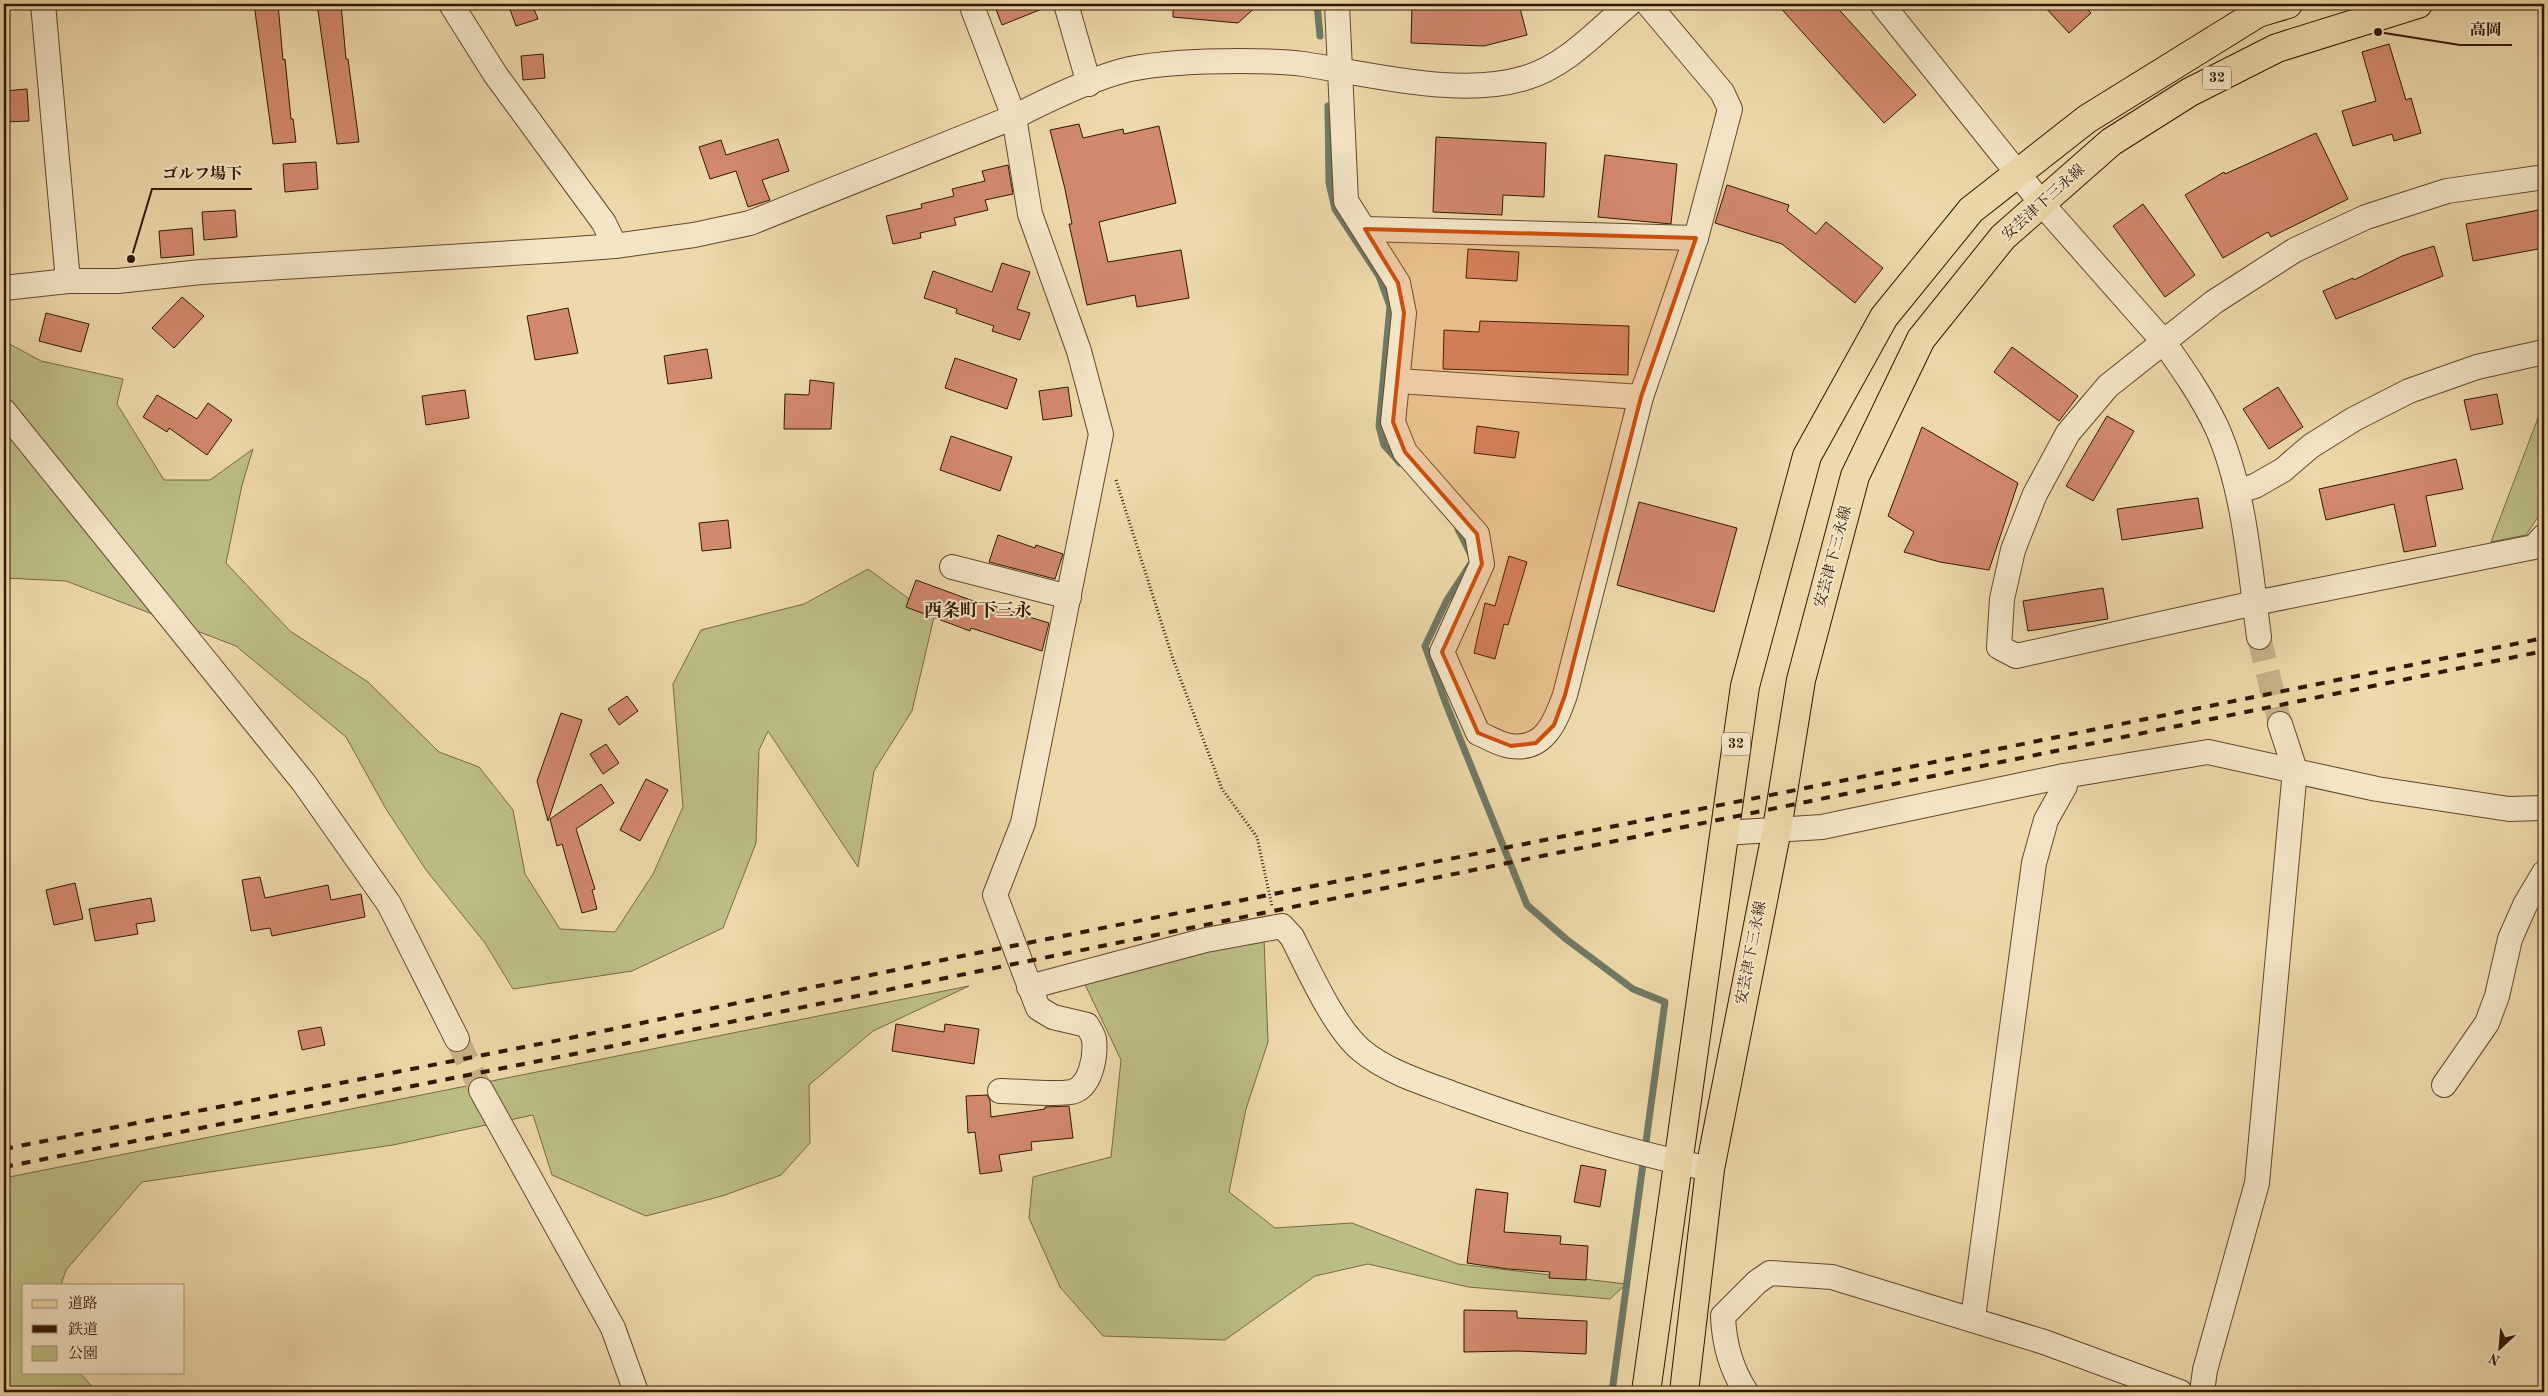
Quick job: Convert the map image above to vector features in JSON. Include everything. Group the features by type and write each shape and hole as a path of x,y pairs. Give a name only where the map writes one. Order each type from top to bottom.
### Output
{"main road":[{"name":"32","path":"1646,1392 1655,1156 1724,833 1745,686 1807,456 1884,317 1971,210 2020,174 2087,118 2258,13 2288,4"},
{"name":"安芸津下三永線","path":"1684,1392 1710,1169 1777,828 1801,680 1855,476 1921,339 2003,238 2111,142 2190,92 2278,48 2418,4"}],"street":[{"path":"43,4 68,281"},
{"path":"451,4 495,74 604,223 615,246"},
{"path":"971,4 1014,117 1030,214 1079,352 1101,434 1023,823 995,895 1038,1008 1053,1017 1087,1025 1094,1038 1094,1058 1090,1073 1083,1083 1072,1092 1000,1091"},
{"path":"1066,4 1089,84"},
{"path":"1337,4 1346,201 1398,283 1404,313 1393,422 1405,452 1478,534 1482,564 1442,652 1478,733 1511,746 1536,743 1554,725 1565,695 1641,397 1696,238 1730,109 1722,92 1648,4"},
{"path":"4,288 68,281 118,281 201,272 615,246 694,235 750,223 1014,117 1050,98 1128,70 1188,61 1302,64 1341,72 1437,84 1482,84 1524,78 1560,63 1629,4"},
{"path":"1882,4 2043,204 2163,341 2217,428 2238,491 2259,637"},
{"path":"2544,177 2447,192 2366,216 2295,250 2214,302 2108,386 2068,433 2035,494 2013,550 2002,599 1999,647 2016,656 2255,602 2534,547 2544,536"},
{"path":"1365,229 1696,238"},
{"path":"2238,491 2255,486 2283,470 2311,446 2354,419 2409,391 2477,367 2544,352"},
{"path":"1398,381 1641,397"},
{"path":"4,411 304,783 390,904 457,1039"},
{"path":"952,567 1069,597"},
{"path":"2202,1392 2205,1370 2257,1183 2295,770 2280,724"},
{"path":"1724,833 1822,826 2064,776 2208,752 2377,788 2509,809 2544,808"},
{"path":"1973,1318 2034,863 2046,820 2065,786 2064,776"},
{"path":"2444,1085 2487,1023 2497,996 2510,939 2525,905 2544,873"},
{"path":"1029,987 1206,940 1282,926 1292,937 1345,1032 1359,1048 1373,1059 1403,1074 1485,1105 1655,1156 1710,1169"},
{"path":"481,1090 613,1328 636,1392"},
{"path":"1746,1392 1724,1342 1723,1316 1757,1282 1770,1273 1832,1277 1973,1318 2180,1392"}],"path":[{"path":"1113,472 1173,660 1222,789 1257,837 1272,906 1282,926"}],"highlighted area":[{"path":"1365,229 1696,238 1641,397 1565,695 1554,725 1536,743 1511,746 1478,733 1461,698 1442,652 1482,564 1477,534 1405,452 1393,422 1404,313 1398,283"}],"green space":[{"path":"4,341 41,361 123,379 117,404 164,480 210,480 253,449 242,485 226,563 290,631 368,682 439,752 479,767 513,810 525,874 560,929 615,932 653,874 683,807 673,684 701,630 804,604 868,569 934,617 912,711 874,771 858,867 768,731 759,750 756,843 723,928 632,971 513,989 485,943 426,870 386,809 346,737 236,646 66,581 4,578"},
{"path":"2544,402 2544,508 2526,535 2491,542"},
{"path":"1264,938 1268,1042 1246,1109 1229,1192 1275,1228 1352,1223 1458,1264 1626,1284 1610,1299 1468,1287 1368,1264 1315,1276 1225,1340 1103,1336 1060,1287 1029,1218 1033,1177 1111,1157 1121,1060 1082,978"},
{"path":"969,986 873,1031 809,1085 810,1143 781,1175 722,1196 646,1216 552,1175 533,1115 393,1145 142,1182 66,1270 61,1284 22,1284 22,1374 81,1374 97,1392 4,1392 4,1178"}],"building":[{"path":"254,4 278,4 283,60 285,59 291,119 293,119 296,142 273,144"},
{"path":"317,4 341,4 346,59 348,59 359,142 337,144"},
{"path":"508,4 532,4 538,19 516,26"},
{"path":"994,4 1052,4 1052,5 1002,25"},
{"path":"1173,4 1259,4 1238,23 1173,17"},
{"path":"1412,4 1484,7 1484,4 1519,4 1527,35 1484,46 1411,43"},
{"path":"1777,4 1834,4 1916,95 1884,123"},
{"path":"2042,4 2083,4 2091,13 2069,33"},
{"path":"2389,44 2406,100 2411,98 2421,133 2394,141 2392,134 2353,146 2342,111 2376,101 2362,52"},
{"path":"543,54 545,78 523,80 521,56"},
{"path":"27,89 29,121 4,122 4,91"},
{"path":"1079,124 1083,138 1123,129 1124,134 1159,126 1176,203 1099,222 1108,262 1181,250 1189,298 1137,307 1135,295 1087,305 1069,224 1072,224 1065,189 1050,130"},
{"path":"2316,133 2348,199 2271,237 2268,232 2223,258 2185,195 2224,172 2225,174"},
{"path":"1436,137 1546,143 1544,197 1503,195 1502,215 1433,212"},
{"path":"778,139 789,171 762,180 770,200 748,207 736,171 710,179 699,147 721,140 726,155"},
{"path":"1605,155 1677,164 1671,224 1598,217"},
{"path":"316,162 318,189 285,192 283,164"},
{"path":"1008,165 1013,194 985,200 988,210 954,218 956,225 920,233 921,238 893,244 886,216 922,208 921,204 954,196 952,189 985,181 982,171"},
{"path":"1727,185 1789,205 1787,211 1816,234 1826,222 1883,268 1855,303 1782,244 1715,223"},
{"path":"2143,204 2195,275 2165,297 2113,226"},
{"path":"2544,209 2544,248 2473,261 2466,224"},
{"path":"235,210 237,237 204,240 202,212"},
{"path":"192,228 194,255 161,258 159,231"},
{"path":"2434,246 2443,276 2336,319 2323,291 2353,278 2354,280 2402,256"},
{"path":"1468,249 1519,252 1517,281 1466,278"},
{"path":"1002,263 1030,272 1017,309 1030,313 1020,340 992,331 994,326 956,313 957,309 924,298 933,271 992,292"},
{"path":"182,297 204,316 174,348 152,328"},
{"path":"568,308 578,353 535,360 527,316"},
{"path":"46,313 89,324 81,352 39,341"},
{"path":"1480,321 1629,326 1628,375 1443,369 1444,330 1479,332"},
{"path":"2012,347 2078,396 2059,421 1994,372"},
{"path":"707,349 712,378 668,384 664,356"},
{"path":"955,358 1017,379 1007,409 945,388"},
{"path":"810,380 834,383 831,429 784,429 785,394 809,395"},
{"path":"1068,387 1072,416 1043,420 1039,391"},
{"path":"2278,387 2303,427 2269,449 2243,409"},
{"path":"465,390 469,418 426,425 422,396"},
{"path":"2497,394 2503,424 2471,430 2464,400"},
{"path":"157,395 197,419 208,403 232,420 207,455 169,428 167,432 143,417"},
{"path":"2107,416 2134,431 2093,501 2066,486"},
{"path":"1477,426 1519,432 1515,458 1474,453"},
{"path":"1922,427 2018,483 1989,570 1940,562 1904,552 1914,532 1888,516"},
{"path":"951,436 1012,457 1000,491 940,470"},
{"path":"2456,459 2463,489 2426,496 2436,546 2404,552 2394,504 2326,520 2319,489"},
{"path":"2198,498 2203,528 2122,540 2117,509"},
{"path":"1639,502 1737,528 1714,612 1617,585"},
{"path":"728,520 731,548 702,551 699,523"},
{"path":"998,535 1035,548 1036,545 1063,554 1055,579 989,562"},
{"path":"1509,556 1527,562 1508,625 1504,624 1495,659 1474,653 1485,603 1495,606"},
{"path":"916,580 987,606 987,604 1049,623 1042,651 971,628 970,631 906,607"},
{"path":"2103,588 2108,619 2028,631 2023,601"},
{"path":"627,696 638,711 619,725 608,709"},
{"path":"561,713 582,720 548,821 537,781"},
{"path":"606,744 619,763 603,774 590,754"},
{"path":"646,779 668,790 640,841 620,830"},
{"path":"601,784 614,803 576,829 595,889 592,890 597,909 582,913 562,844 557,846 550,819"},
{"path":"260,877 265,898 328,885 331,900 361,894 365,917 272,936 270,928 251,931 242,880"},
{"path":"75,883 83,919 54,925 46,890"},
{"path":"151,898 155,921 136,924 138,934 95,941 89,909"},
{"path":"896,1024 944,1032 945,1024 979,1029 974,1064 892,1051"},
{"path":"321,1027 325,1045 302,1050 298,1031"},
{"path":"987,1095 990,1100 991,1117 1045,1109 1045,1107 1069,1106 1073,1138 1031,1142 1032,1150 999,1155 1002,1171 980,1174 975,1132 968,1133 966,1096"},
{"path":"1581,1165 1606,1170 1600,1207 1574,1202"},
{"path":"1476,1189 1508,1193 1504,1232 1561,1236 1560,1244 1588,1246 1586,1280 1549,1278 1550,1272 1508,1269 1467,1263"},
{"path":"1464,1310 1517,1311 1517,1318 1587,1321 1586,1354 1517,1351 1464,1352"}],"waterway":[{"path":"1317,4 1320,36"},
{"path":"1328,106 1329,183 1335,209 1379,276 1390,306 1379,426 1384,445 1400,463"},
{"path":"1458,529 1471,555"},
{"path":"1470,565 1447,600 1425,646 1446,704 1527,905 1566,939 1633,989 1665,1002 1612,1392"}],"tunnel":[{"path":"2259,637 2280,724"},
{"path":"457,1039 481,1090"}],"railway":[{"path":"4,1149 570,1038 962,956 1836,782 2544,638"},
{"path":"4,1167 574,1054 2544,651"}],"place":[{"name":"高岡","path":"2378,32"},
{"name":"ゴルフ場下","path":"131,259"}],"district":[{"name":"西条町下三永","path":"978,611"}]}
